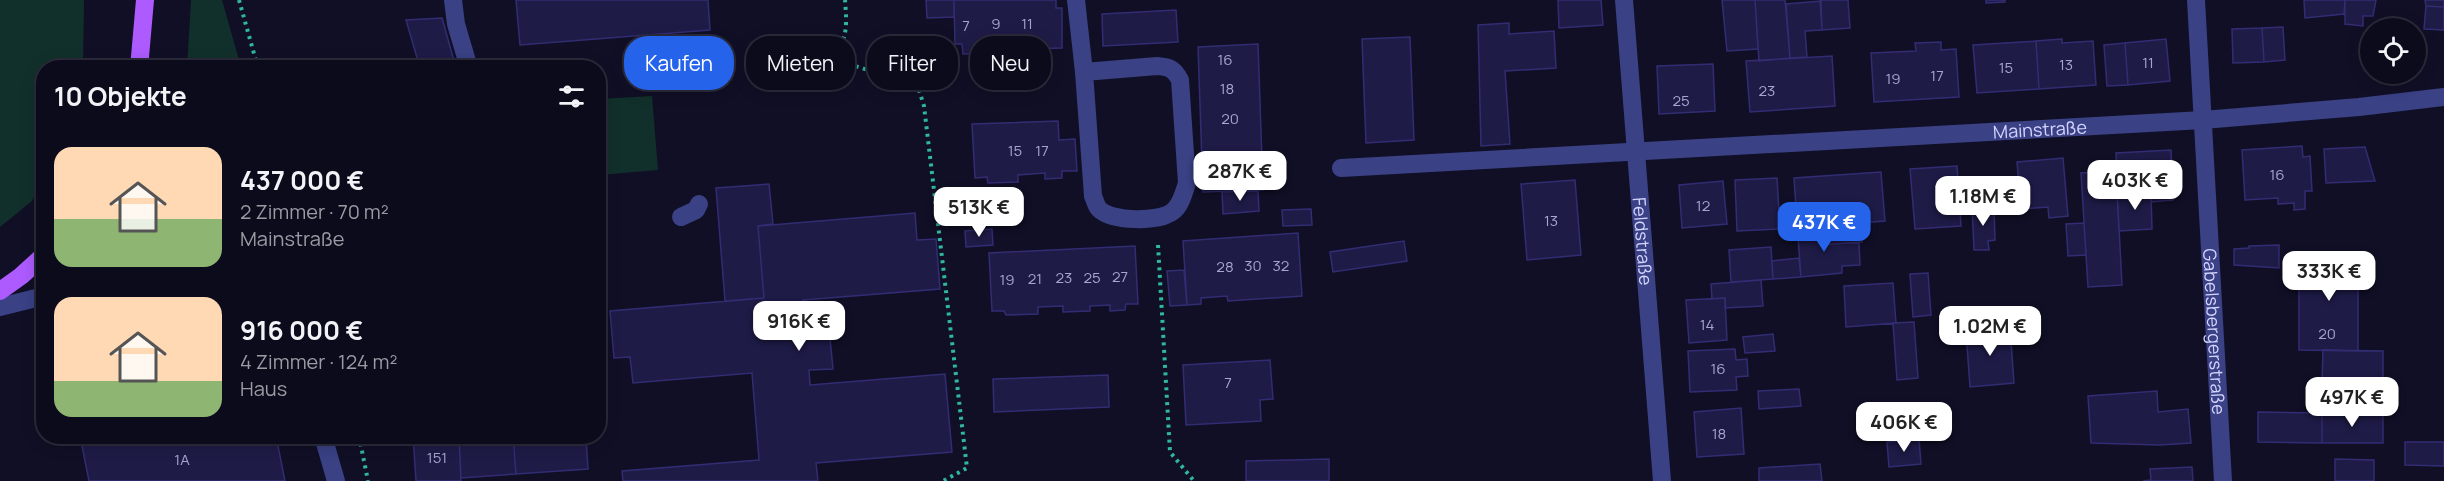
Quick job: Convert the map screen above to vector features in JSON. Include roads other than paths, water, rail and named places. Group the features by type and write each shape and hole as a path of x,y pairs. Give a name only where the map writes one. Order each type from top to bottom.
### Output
{"main road":[{"path":"138,0 142,36"},
{"path":"140,60 145,0"},
{"path":"0,291 36,262"}],"street":[{"path":"453,0 456,24 467,60"},
{"path":"1076,0 1093,196 1098,209 1109,216 1123,219 1156,218 1173,211 1183,196 1187,183 1180,80 1175,71 1168,67 1084,72"},
{"name":"Feldstraße","path":"1624,0 1662,481"},
{"name":"Gabelsbergerstraße","path":"2196,0 2223,481"},
{"name":"Mainstraße","path":"1341,168 2203,120 2359,107 2444,97"},
{"path":"681,217 696,210 699,204"},
{"path":"0,307 36,298"},
{"path":"325,444 336,481"}]}
